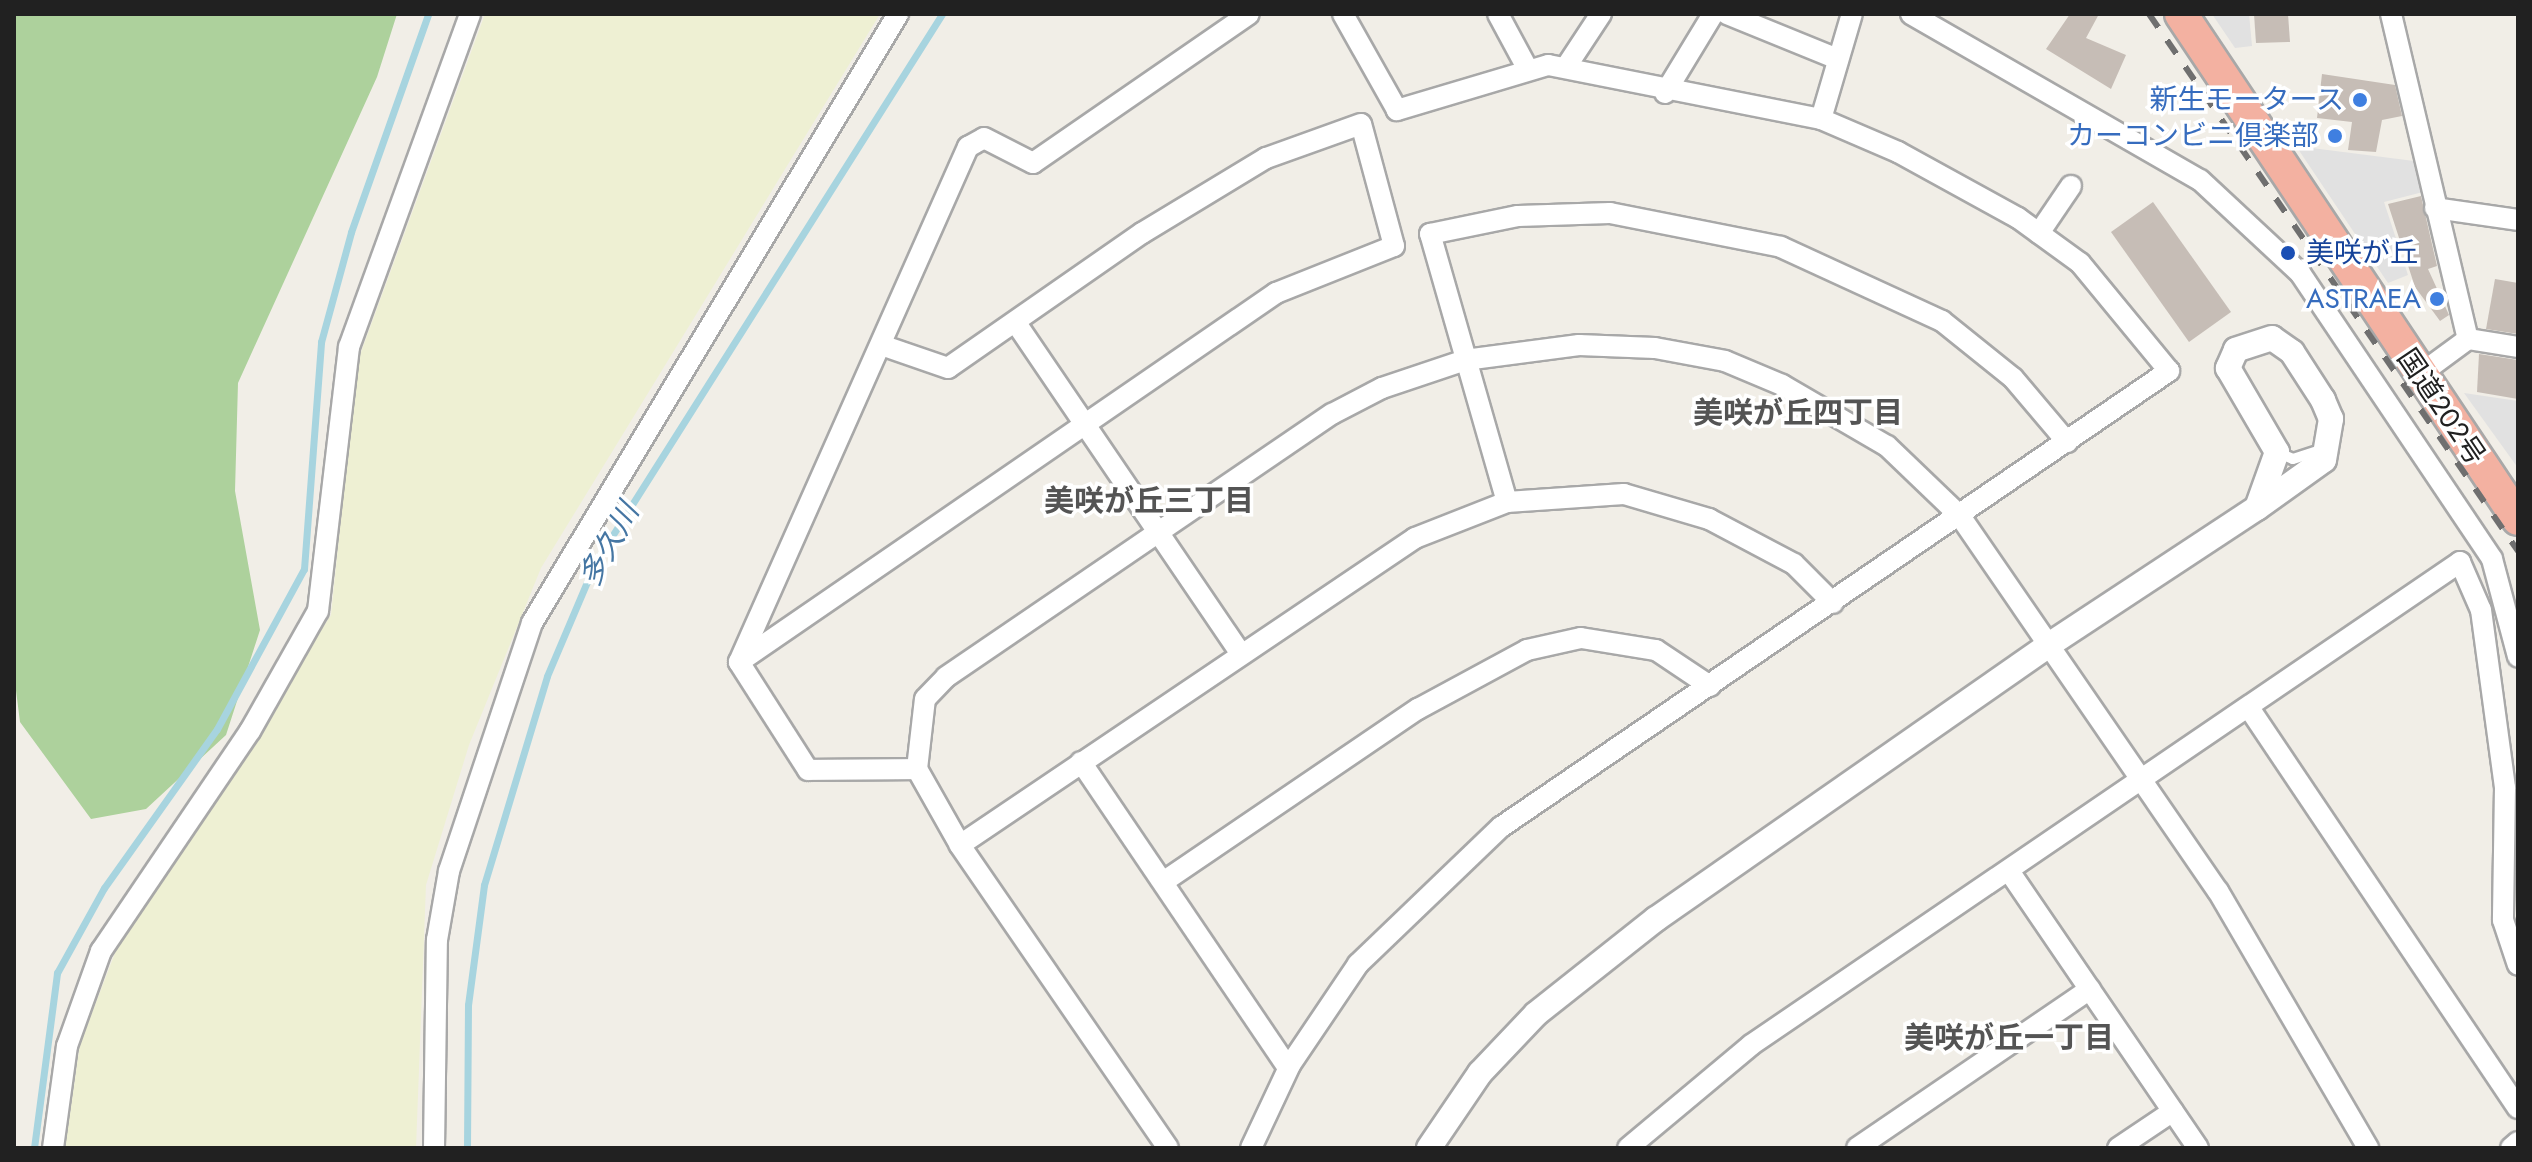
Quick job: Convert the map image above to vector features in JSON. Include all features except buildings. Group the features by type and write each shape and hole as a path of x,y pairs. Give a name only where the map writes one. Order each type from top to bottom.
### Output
{"highway":[{"name":"国道202号","path":"2181,14 2419,375 2513,504"}],"street":[{"path":"53,1148 67,1046 101,951 250,731 318,611 349,347 470,14"},
{"path":"434,1148 437,940 449,871 532,623 898,14"},
{"path":"739,662 884,346 968,147 984,138 1033,163 1249,14"},
{"path":"1251,1148 1288,1068 1358,964 1501,827 2169,371 2080,263 2039,233 1954,179 1821,119 1665,93 1566,67 1526,66 1397,110 1343,14"},
{"path":"1498,14 1526,66"},
{"path":"1566,67 1601,14"},
{"path":"1665,93 1713,14"},
{"path":"1727,14 1838,59"},
{"path":"1821,119 1852,14"},
{"path":"1911,14 2200,180 2300,273 2492,559 2518,657"},
{"path":"2391,14 2468,339"},
{"path":"739,662 1276,293 1394,246 1361,124 1266,158 1142,233 948,368 884,346"},
{"path":"2039,233 2071,186"},
{"path":"2435,208 2518,220"},
{"path":"1507,502 1430,234 1518,216 1610,213 1781,247 1942,321 2013,378 2067,442"},
{"path":"1016,323 1240,652"},
{"path":"1429,1148 1480,1073 1536,1014 1656,919 2052,643 2257,508 2324,460 2331,440 2323,400 2292,352 2272,338 2254,339 2236,350 2228,368 2277,452 2257,508"},
{"path":"2419,375 2468,339 2518,347"},
{"path":"1168,1148 960,845 917,769 925,699 946,677 1157,529 1332,414 1382,388 1465,360 1579,345 1655,348 1725,361 1838,412 1887,446 1960,516 2052,643 2218,891 2368,1148"},
{"path":"960,845 1240,652 1415,538 1507,502 1624,494 1709,519 1794,564 1833,603"},
{"path":"1628,1148 1751,1045 2460,562 2481,610 2505,788 2503,920 2518,965"},
{"path":"1166,880 1418,709 1527,650 1581,638 1656,650 1710,686"},
{"path":"739,662 808,770 917,769"},
{"path":"2249,708 2518,1108"},
{"path":"1081,762 1166,880 1288,1068"},
{"path":"2009,871 2198,1148"},
{"path":"1857,1148 2090,989"},
{"path":"2118,1148 2173,1111"},
{"path":"2511,1148 2518,1142"}],"lane":[{"path":"2277,452 2311,456 2331,440"}],"green space":[{"path":"14,14 397,14 377,77 238,383 235,491 260,630 226,735 146,809 91,819 20,722 14,675"},
{"path":"485,14 880,14 541,568 469,745 426,885 416,1148 65,1148 80,1044 120,940 331,615 357,363"}],"shaded area":[{"path":"2212,14 2249,14 2252,46 2235,48"},
{"path":"2296,146 2414,161 2423,192 2384,202 2408,275 2388,283"},
{"path":"2464,393 2518,401 2518,468"}],"waterway":[{"path":"34,1148 57,973 104,888 217,729 304,569 321,342 351,232 428,14"},
{"name":"多久川","path":"467,1148 468,1005 484,885 547,676 595,563 942,14"}],"railway":[{"path":"2149,14 2518,551"}],"place":[{"name":"新生モータース","path":"2360,100"},
{"name":"カーコンビニ倶楽部","path":"2335,136"},
{"name":"美咲が丘","path":"2288,253"},
{"name":"ASTRAEA","path":"2437,299"}],"district":[{"name":"美咲が丘四丁目","path":"1798,413"},
{"name":"美咲が丘三丁目","path":"1149,501"},
{"name":"美咲が丘一丁目","path":"2009,1038"}]}
